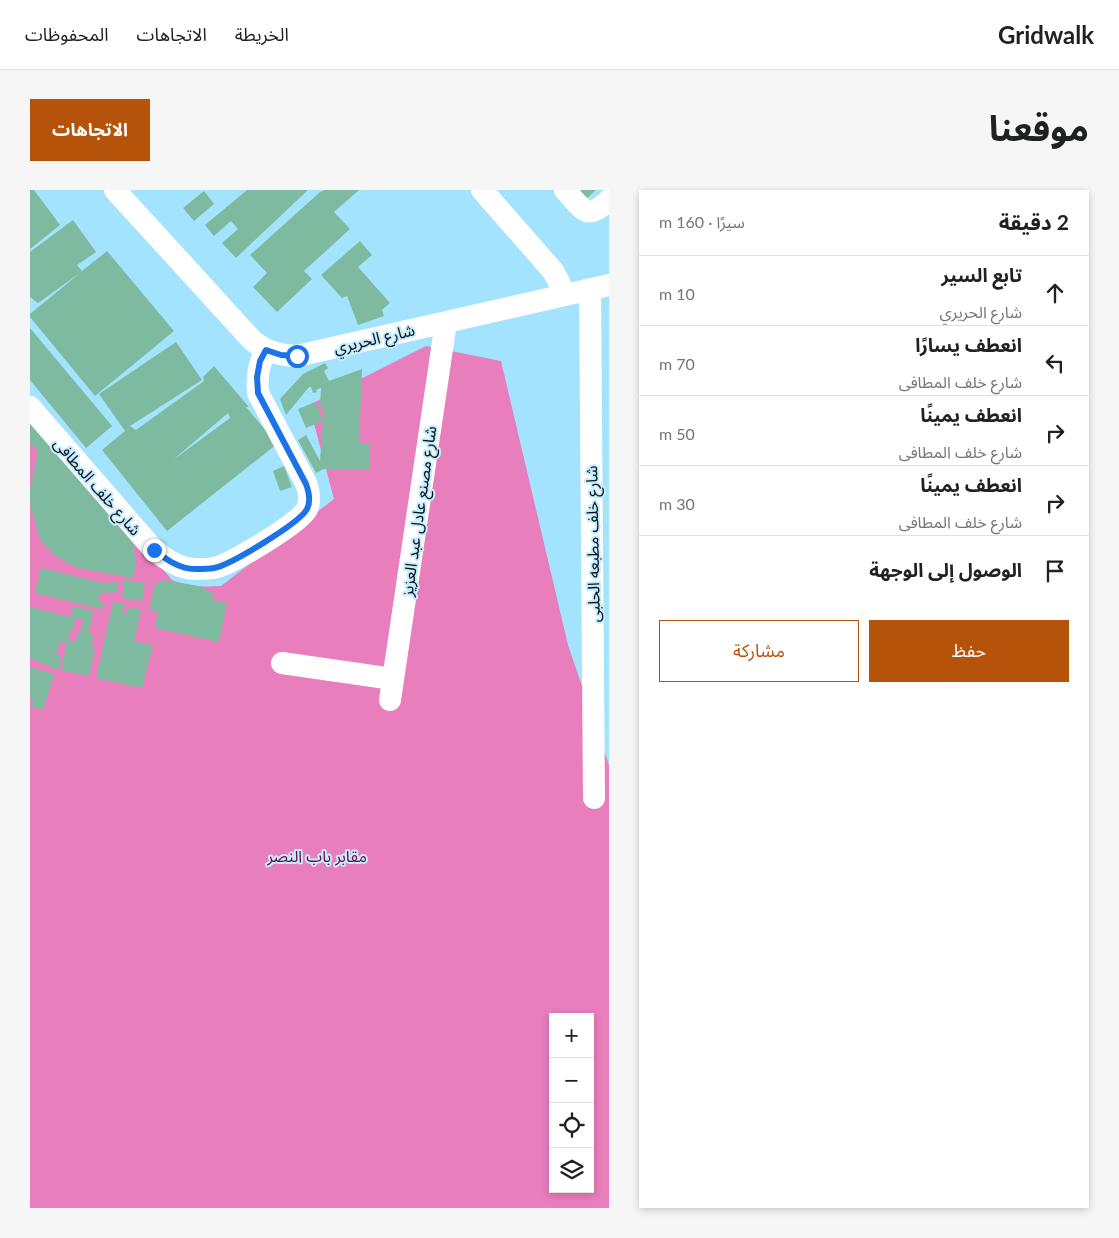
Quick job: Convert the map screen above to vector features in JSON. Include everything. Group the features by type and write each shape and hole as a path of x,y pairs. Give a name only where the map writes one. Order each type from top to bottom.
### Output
{"street":[{"name":"شارع الحريري","path":"115,190 252,339 266,350 281,355 297,356 599,287"},
{"path":"482,190 553,270 560,282 564,295"},
{"path":"566,190 588,212 595,212 609,200"},
{"name":"شارع خلف مطبعه الحلبى","path":"594,798 599,287"},
{"name":"شارع مصنع عادل عبد العزيز","path":"282,663 392,690 446,322"},
{"name":"شارع خلف المطافى","path":"30,406 154,550 172,563 192,569 214,568 235,560 298,520 307,510 310,496 306,484 258,393 257,377 260,361 266,350"}],"green space":[{"name":"مقابر باب النصر","path":"426,346 501,361 568,645 609,765 609,1208 30,1208 30,408 172,580 178,582 190,585 221,586 334,499 309,405"}],"building":[{"path":"30,190 34,190 60,225 30,249"},
{"path":"247,190 308,190 236,258 222,243 238,229 231,221 214,236 205,225"},
{"path":"325,190 359,190 334,212 350,229 304,271 312,279 277,312 253,287 267,273 250,255 320,192"},
{"path":"577,190 596,190 586,199"},
{"path":"204,191 214,204 194,221 183,208"},
{"path":"73,220 96,252 77,265 82,271 107,251 174,331 95,396 30,317 30,314 80,273 38,303 30,297 30,252"},
{"path":"360,241 372,255 358,267 390,303 382,310 384,316 358,325 347,296 342,298 321,275"},
{"path":"30,328 112,426 86,448 30,380"},
{"path":"176,342 202,380 130,426 136,430 204,381 203,377 214,366 277,444 167,531 102,450 125,431 99,394","holes":["228,413 230,418 173,460"]},
{"path":"325,363 328,368 324,371 329,381 362,369 359,443 370,443 369,470 324,469 316,473 298,440 306,435 320,461 323,407 320,407 321,388 313,393 311,387 309,387 286,415 280,399 303,374"},
{"path":"316,402 323,421 306,428 298,409"},
{"path":"30,422 132,536 136,562 133,578 77,568 56,556 40,540 30,504 30,489 38,451 30,444"},
{"path":"284,466 292,487 280,491 273,471"},
{"path":"41,568 103,583 117,582 118,592 100,593 98,602 104,603 102,609 35,593"},
{"path":"124,580 145,583 142,601 122,598"},
{"path":"165,580 204,587 206,591 214,593 212,600 227,603 219,642 155,628 158,611 149,610 155,584"},
{"path":"113,602 125,604 123,613 127,614 129,607 141,610 134,641 153,645 142,688 96,678"},
{"path":"73,606 93,611 89,634 94,635 91,647 95,648 89,676 61,670 67,643 60,642 56,655 62,657 58,670 30,658 30,607 70,617","holes":["75,618 83,620 81,632 78,631 76,642 68,640"]},
{"path":"30,667 54,674 43,710 31,706 33,699 30,698"}],"route":[{"path":"154,550 172,563 192,569 214,568 235,560 298,520 307,510 310,496 306,484 258,393 257,377 260,361 266,350 281,355 297,356"}]}
